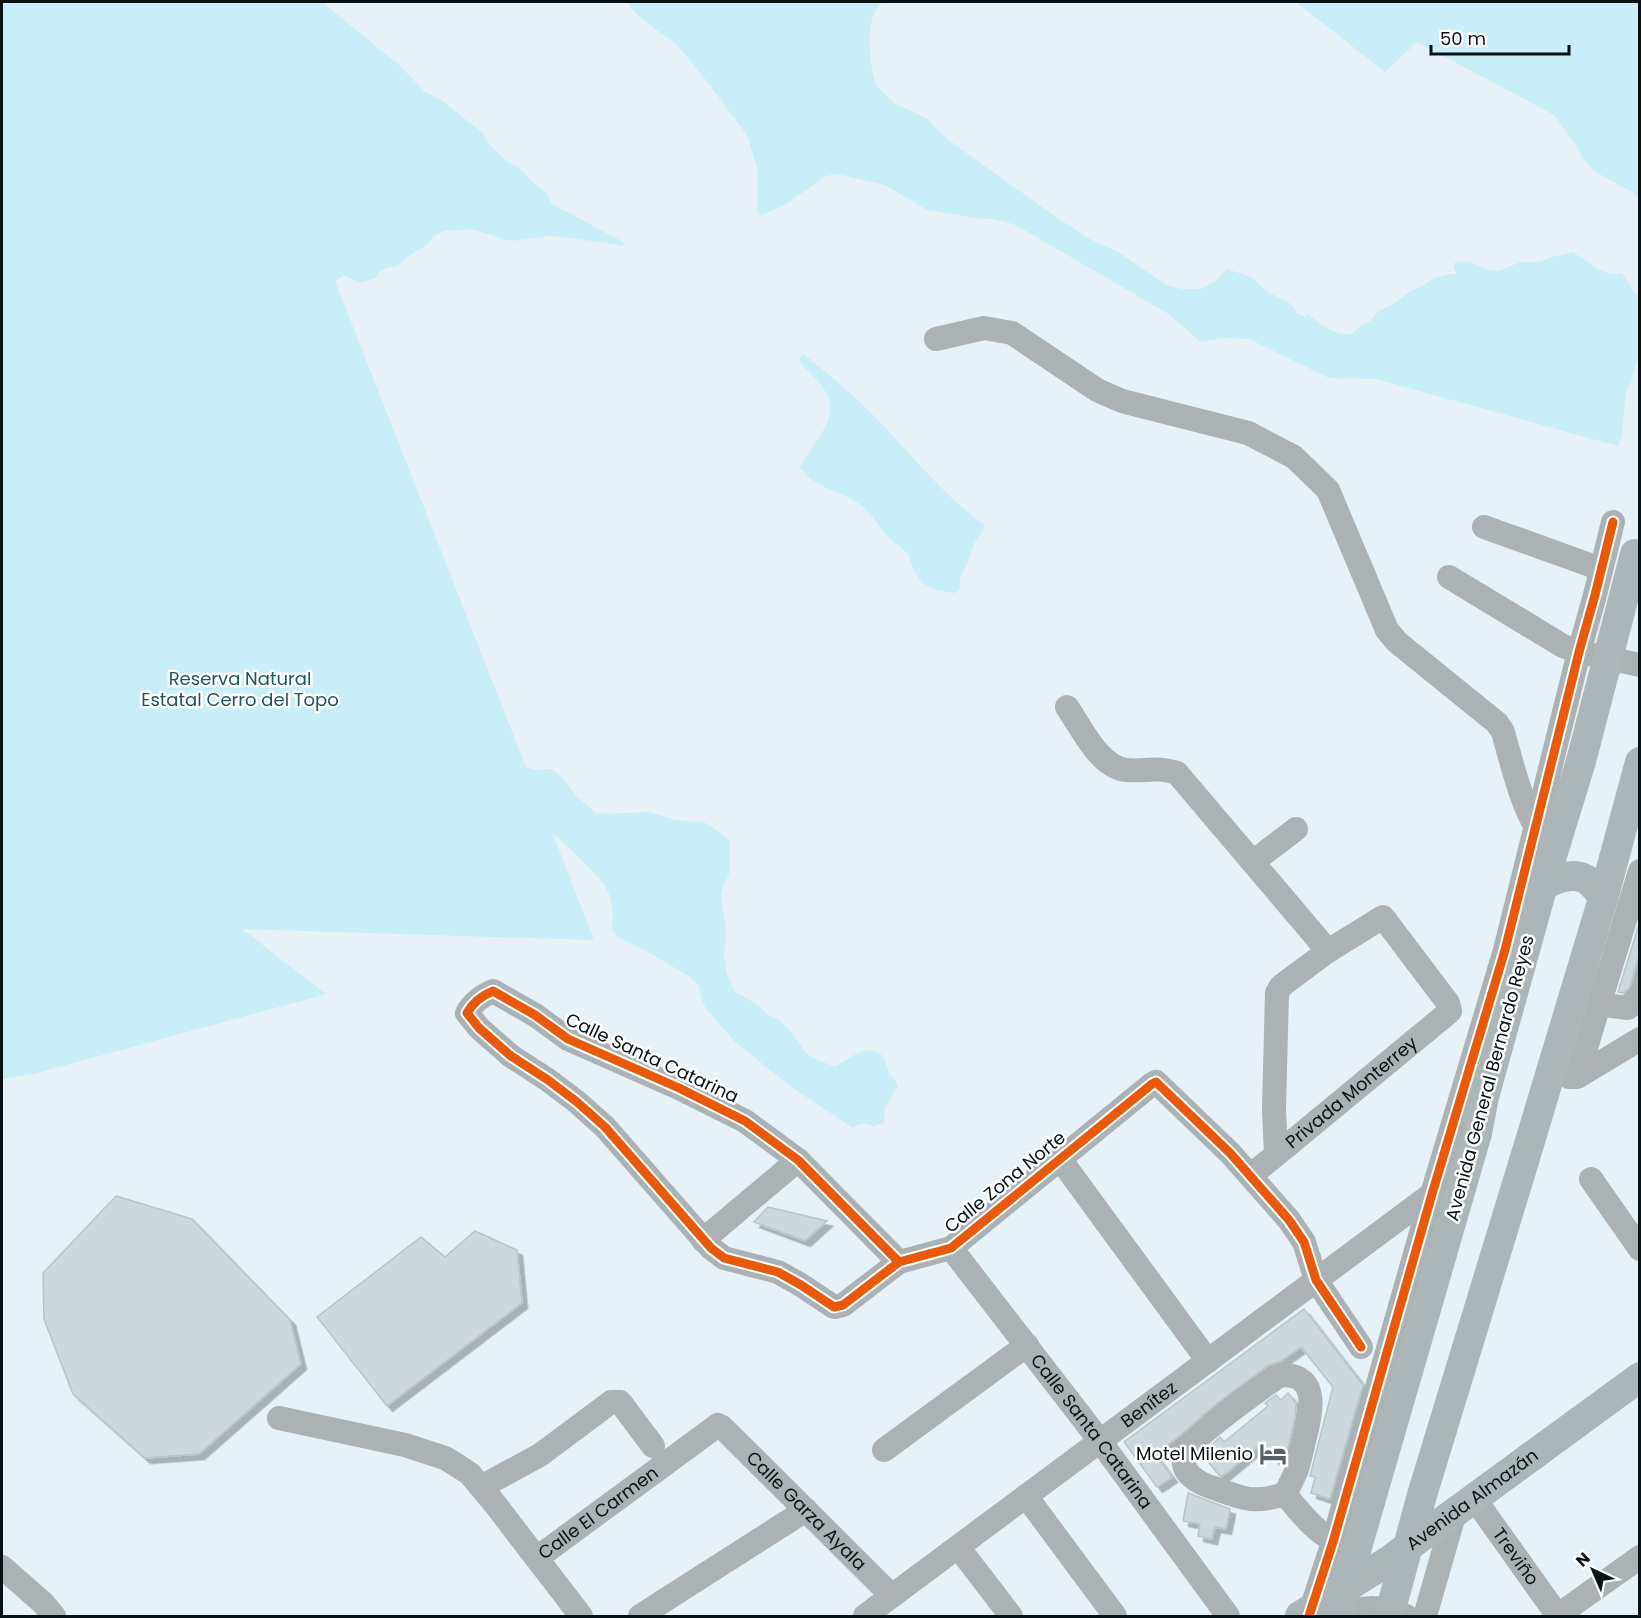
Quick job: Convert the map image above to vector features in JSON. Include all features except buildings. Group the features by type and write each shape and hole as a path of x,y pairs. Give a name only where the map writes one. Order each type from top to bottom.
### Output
{"main road":[{"name":"Avenida General Bernardo Reyes","path":"1318,1615 1477,1133 1514,953 1543,885 1546,836 1581,761 1637,547"},
{"path":"1389,1617 1422,1495 1524,1161 1563,1078 1603,899 1640,762"},
{"path":"1543,885 1568,875 1579,876 1590,881 1598,889 1603,899"},
{"name":"Avenida Almazán","path":"1318,1615 1640,1377"}],"street":[{"path":"936,339 984,328 1012,333 1097,390 1122,401 1248,433 1294,457 1328,490 1388,630 1397,642 1497,723 1503,732 1524,802 1546,836"},
{"path":"1406,1617 1378,1608 1318,1615 1333,1542 1432,1194 1514,953 1546,836 1579,652 1613,522"},
{"path":"1484,527 1601,569"},
{"path":"1449,577 1554,641 1579,652 1640,665"},
{"path":"1067,707 1100,756 1109,763 1125,770 1154,768 1177,773 1328,951 1281,986 1277,993 1274,1109 1276,1155"},
{"path":"1253,862 1296,829"},
{"path":"1563,1078 1600,1003 1640,871"},
{"name":"Privada Monterrey","path":"1251,1175 1450,1009 1449,1003 1383,916 1328,951"},
{"name":"Calle Santa Catarina","path":"798,1160 745,1120 568,1039 535,1015 493,991 478,998 467,1013 479,1028 511,1056 577,1102 604,1128 703,1240 724,1258 778,1272 834,1307"},
{"path":"1600,1003 1628,1008 1640,997"},
{"path":"1563,1078 1640,1039"},
{"name":"Calle Zona Norte","path":"834,1307 843,1305 899,1262 951,1248 1156,1082 1251,1175"},
{"path":"1060,1159 1208,1361"},
{"path":"703,1240 798,1160 899,1262"},
{"path":"1251,1175 1298,1231 1304,1242 1316,1281 1360,1347"},
{"path":"1591,1179 1640,1249"},
{"name":"Benítez","path":"865,1617 1432,1194"},
{"name":"Calle Santa Catarina","path":"951,1248 1100,1441 1228,1617"},
{"path":"884,1450 1027,1345"},
{"path":"1289,1375 1303,1380 1311,1409 1297,1470 1285,1494 1264,1500 1246,1500 1198,1483 1190,1475 1184,1461 1189,1448 1207,1430 1277,1377 1289,1375"},
{"path":"481,1486 540,1455 612,1402 620,1402 654,1446"},
{"path":"279,1418 424,1450 445,1458 470,1474 537,1558"},
{"name":"Calle Garza Ayala","path":"719,1425 892,1596"},
{"name":"Calle El Carmen","path":"581,1617 537,1558 714,1426 719,1425"},
{"path":"1285,1494 1304,1518 1333,1542 1387,1562"},
{"path":"1026,1496 1115,1617"},
{"path":"1425,1617 1464,1505"},
{"name":"Treviño","path":"1464,1505 1558,1616"},
{"path":"640,1617 806,1510"},
{"path":"958,1547 1011,1617"},
{"path":"1558,1616 1640,1557"},
{"path":"2,1567 43,1603 54,1617"}],"green space":[{"name":"Reserva Natural Estatal Cerro del Topo","path":"2,2 322,2 399,65 425,92 441,100 483,133 498,153 521,169 531,181 546,192 552,204 625,243 623,246 550,236 511,241 471,229 444,231 434,236 427,245 411,254 398,266 380,271 375,278 360,283 344,275 335,281 526,767 535,770 552,769 565,780 575,795 597,814 649,812 675,820 701,821 729,840 730,870 721,895 726,931 724,958 734,991 758,1005 768,1015 780,1020 811,1057 836,1066 859,1053 872,1050 878,1052 898,1086 884,1109 884,1122 874,1127 863,1124 853,1128 790,1086 734,1041 706,1009 699,986 690,977 618,937 612,930 612,906 605,886 553,834 594,940 242,929 326,994 33,1074 2,1079"},
{"path":"627,2 881,2 872,18 869,43 872,71 876,85 894,103 926,118 965,152 1059,219 1090,239 1118,252 1167,285 1182,289 1201,289 1214,282 1227,269 1251,277 1268,292 1291,304 1297,313 1305,317 1307,313 1321,325 1340,334 1352,334 1378,312 1434,278 1456,274 1455,262 1468,261 1489,270 1498,271 1521,262 1540,262 1572,252 1602,271 1622,273 1639,299 1640,359 1636,363 1626,392 1622,435 1618,446 1376,379 1329,378 1249,339 1225,338 1201,342 1167,313 1013,224 925,209 885,185 837,174 826,176 786,204 762,215 758,213 757,208 757,168 747,135 678,46 638,16"},
{"path":"1296,2 1639,2 1639,198 1594,171 1554,115 1417,42 1385,72"},
{"path":"802,353 861,403 942,489 985,525 960,578 960,589 956,592 934,590 923,583 915,572 908,554 887,536 863,507 850,498 820,485 806,475 800,467 825,426 830,405 823,388 799,362"}],"cycle path":[{"path":"1309,1616 1333,1542 1432,1194 1505,950 1613,522"},
{"path":"899,1262 798,1160 745,1121 679,1088 568,1039 535,1015 493,991 478,1000 467,1013 479,1028 511,1056 548,1080 605,1127 711,1248 724,1258 778,1272 834,1307 843,1305 899,1262 951,1248 1156,1082 1230,1153 1289,1220 1304,1242 1316,1280 1361,1347"}],"place":[{"name":"Motel Milenio","path":"1273,1454"}]}
